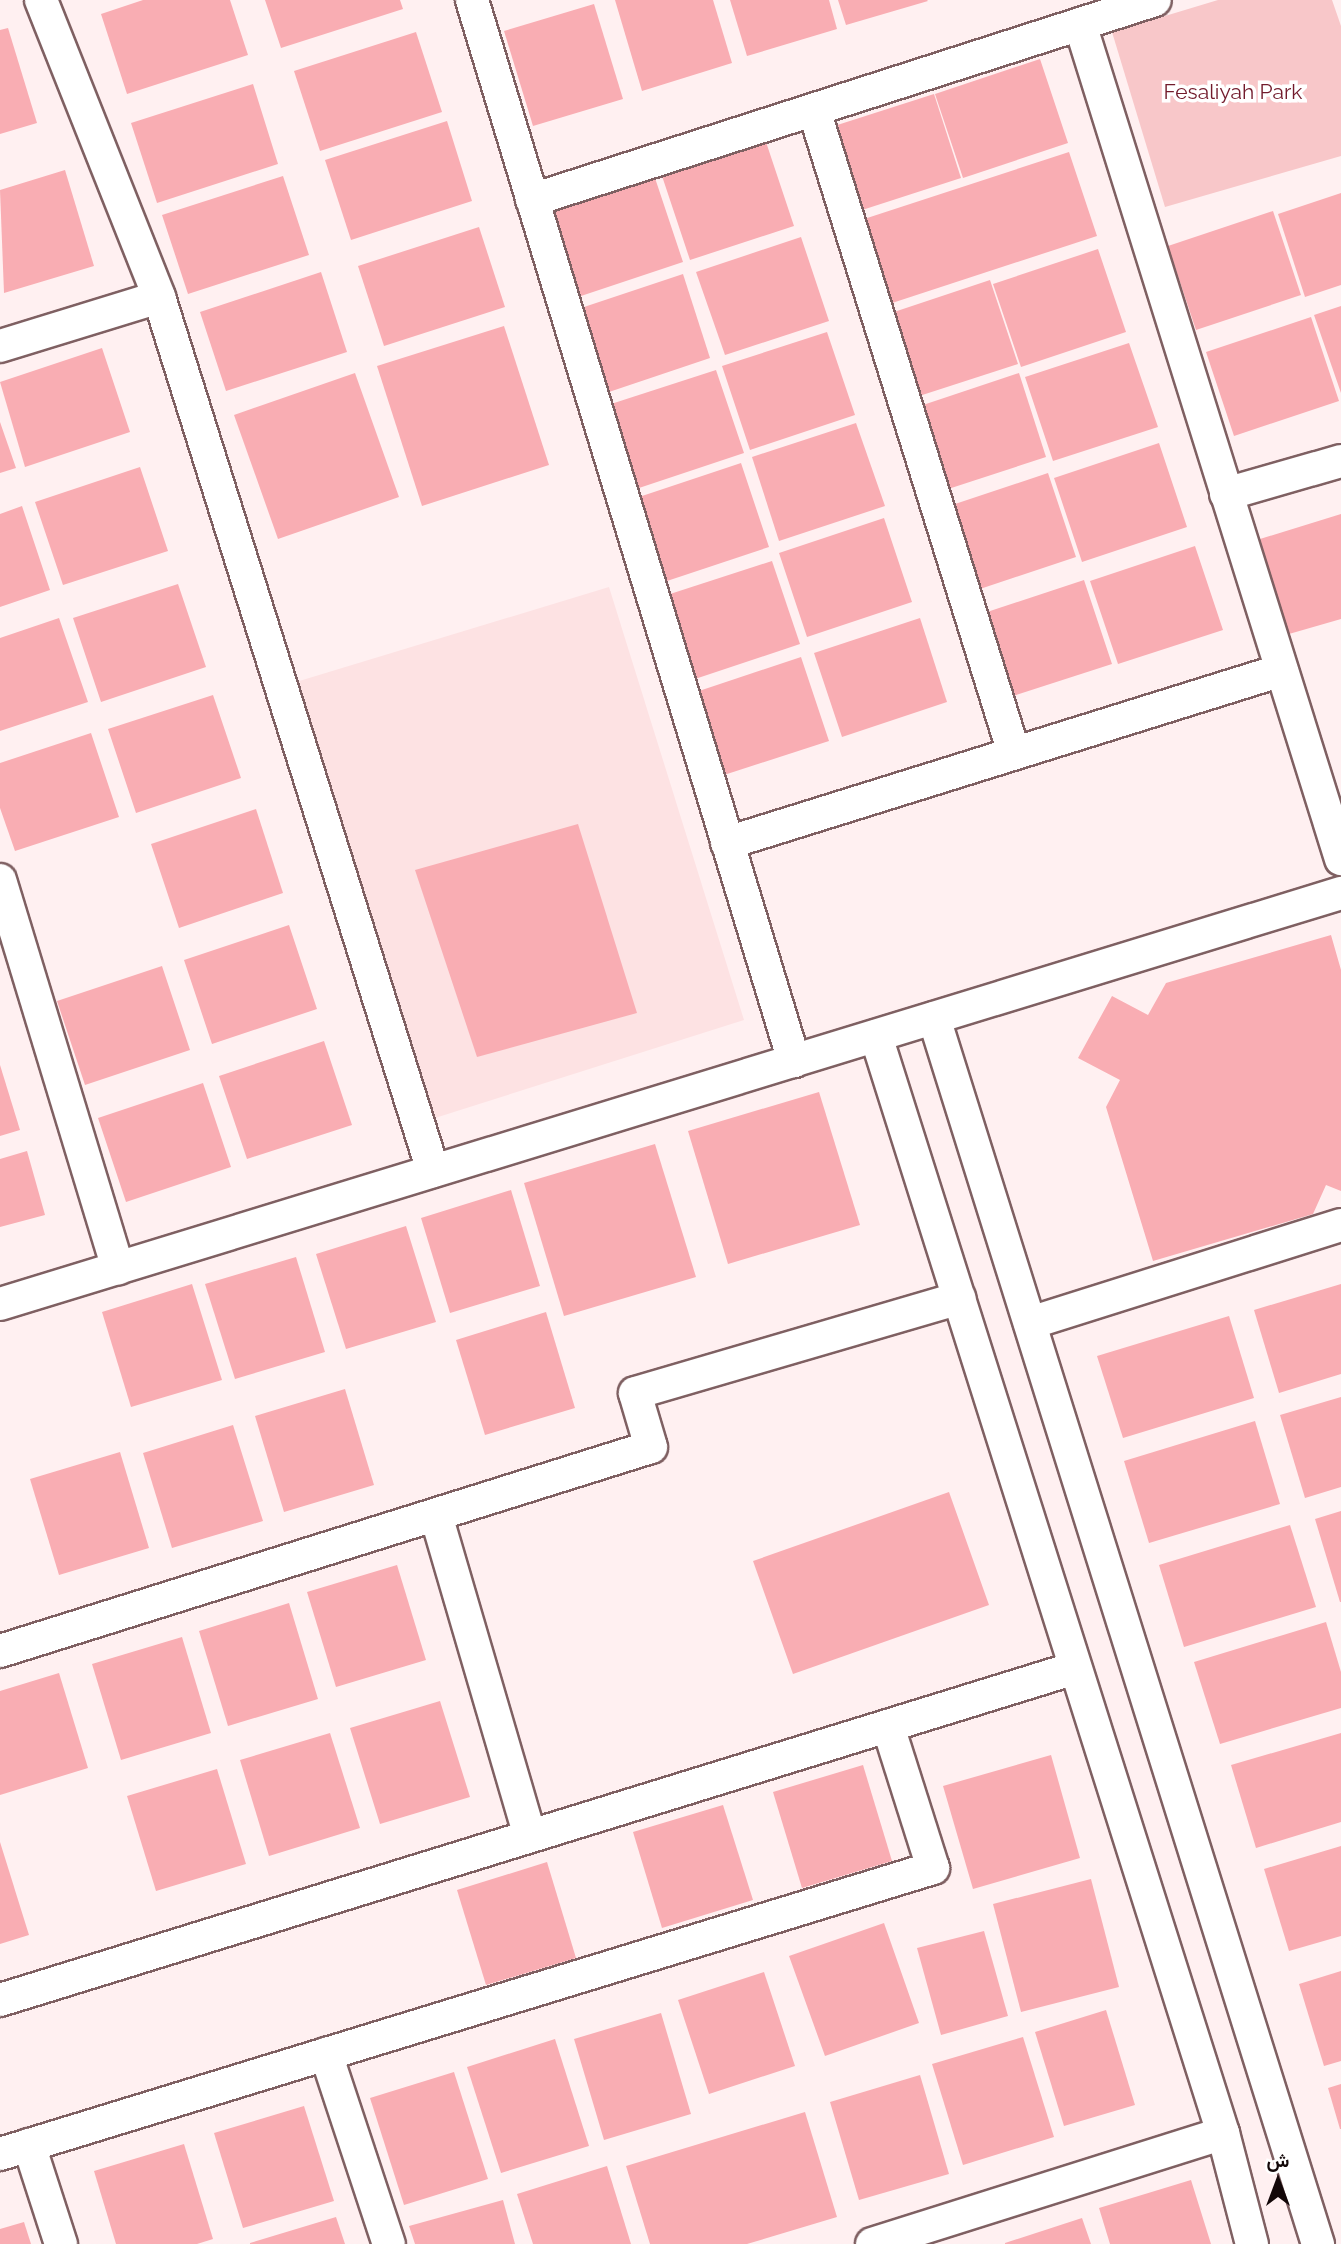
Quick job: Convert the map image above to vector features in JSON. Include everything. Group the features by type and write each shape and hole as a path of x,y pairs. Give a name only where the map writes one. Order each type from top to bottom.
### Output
{"street":[{"path":"41,0 159,297 433,1171"},
{"path":"472,0 794,1061"},
{"path":"532,200 1155,0"},
{"path":"1080,24 1341,859"},
{"path":"814,110 1013,750"},
{"path":"0,346 159,297"},
{"path":"1226,494 1341,461"},
{"path":"727,843 1013,750 1282,670"},
{"path":"0,880 118,1268"},
{"path":"0,1304 1341,893"},
{"path":"934,1018 1318,2244"},
{"path":"876,1036 1223,2133 1252,2244"},
{"path":"1030,1323 1341,1225"},
{"path":"0,1651 651,1447 635,1393 958,1298"},
{"path":"436,1515 530,1836"},
{"path":"0,2000 1075,1668"},
{"path":"61,2244 14,2149 933,1868 888,1726"},
{"path":"326,2054 389,2244"},
{"path":"872,2244 1223,2133"}],"shaded area":[{"path":"609,587 744,1020 435,1118 296,682"}],"green space":[{"name":"Fesaliyah Park","path":"1218,0 1332,0 1341,26 1341,156 1165,207 1112,32"}],"building":[{"path":"143,0 230,0 248,55 127,94 101,14"},
{"path":"265,0 400,0 403,9 281,48"},
{"path":"615,0 713,0 732,63 642,91"},
{"path":"730,0 829,0 837,29 747,56"},
{"path":"838,0 927,0 928,1 846,25"},
{"path":"594,4 623,99 533,126 504,31"},
{"path":"8,28 37,123 0,134 0,30"},
{"path":"416,32 442,112 320,151 294,71"},
{"path":"1040,59 1068,143 963,178 935,94"},
{"path":"253,84 278,164 157,203 131,123"},
{"path":"934,94 961,178 856,212 828,128"},
{"path":"447,121 472,201 351,240 325,160"},
{"path":"766,142 794,226 690,260 662,176"},
{"path":"1069,152 1097,236 886,305 858,221"},
{"path":"65,170 94,266 4,293 0,190"},
{"path":"283,176 309,255 188,294 162,215"},
{"path":"655,178 683,262 578,297 550,213"},
{"path":"1341,193 1341,285 1305,297 1278,214"},
{"path":"1273,211 1301,295 1196,330 1168,246"},
{"path":"479,227 505,307 384,346 358,266"},
{"path":"801,237 829,321 725,355 696,272"},
{"path":"1098,249 1126,332 1021,367 993,284"},
{"path":"321,272 347,352 226,391 200,312"},
{"path":"683,274 710,358 606,393 578,309"},
{"path":"990,280 1018,364 913,398 885,315"},
{"path":"1341,306 1341,393 1314,315"},
{"path":"1311,317 1339,401 1234,436 1206,352"},
{"path":"504,326 549,465 422,506 377,366"},
{"path":"827,332 855,415 750,450 722,366"},
{"path":"1129,343 1158,427 1053,461 1025,377"},
{"path":"102,348 130,432 25,467 0,382"},
{"path":"716,370 744,453 639,488 611,404"},
{"path":"355,373 399,497 278,539 234,415"},
{"path":"1019,373 1046,457 942,491 914,408"},
{"path":"0,422 16,468 0,473"},
{"path":"856,423 885,506 779,541 752,457"},
{"path":"1159,443 1187,527 1082,562 1054,478"},
{"path":"741,463 769,547 664,582 636,498"},
{"path":"140,467 168,551 63,585 35,502"},
{"path":"1048,473 1076,557 971,592 943,508"},
{"path":"22,506 50,590 0,607 0,514"},
{"path":"1341,514 1341,619 1289,634 1260,539"},
{"path":"884,518 912,602 807,637 779,553"},
{"path":"1195,546 1223,630 1118,664 1090,581"},
{"path":"772,561 800,644 695,679 667,595"},
{"path":"1084,580 1112,664 1007,698 978,615"},
{"path":"178,584 206,667 101,702 73,618"},
{"path":"59,618 88,702 0,731 0,638"},
{"path":"920,618 947,702 842,737 814,653"},
{"path":"801,657 829,741 724,775 696,692"},
{"path":"213,695 241,778 136,813 108,729"},
{"path":"91,733 119,817 15,851 0,808 0,763"},
{"path":"256,809 283,893 179,928 151,844"},
{"path":"578,824 637,1013 477,1057 415,870"},
{"path":"289,925 317,1009 212,1044 184,960"},
{"path":"1331,935 1341,970 1341,1191 1326,1185 1313,1214 1153,1261 1106,1107 1120,1080 1078,1058 1112,996 1148,1015 1166,983"},
{"path":"162,966 190,1050 85,1085 57,1001"},
{"path":"324,1041 352,1125 247,1159 219,1076"},
{"path":"0,1065 20,1130 0,1136"},
{"path":"203,1083 231,1167 126,1202 98,1118"},
{"path":"819,1092 860,1225 728,1264 688,1131"},
{"path":"655,1144 696,1277 564,1316 524,1183"},
{"path":"27,1151 45,1215 0,1227 0,1159"},
{"path":"511,1190 540,1286 450,1313 421,1218"},
{"path":"406,1226 436,1322 346,1349 316,1254"},
{"path":"296,1257 325,1352 235,1379 205,1284"},
{"path":"192,1284 222,1380 131,1407 102,1312"},
{"path":"1341,1284 1341,1374 1279,1393 1254,1310"},
{"path":"546,1312 575,1408 485,1435 456,1340"},
{"path":"1229,1316 1254,1398 1123,1438 1097,1356"},
{"path":"345,1389 374,1485 284,1512 255,1416"},
{"path":"1341,1397 1341,1487 1305,1498 1280,1415"},
{"path":"1255,1421 1280,1504 1149,1543 1124,1461"},
{"path":"233,1425 263,1521 172,1548 143,1453"},
{"path":"120,1452 149,1548 59,1575 30,1479"},
{"path":"949,1492 989,1605 793,1674 753,1561"},
{"path":"1341,1511 1341,1602 1340,1602 1315,1519"},
{"path":"1290,1525 1316,1607 1184,1647 1159,1565"},
{"path":"397,1565 426,1660 336,1687 307,1592"},
{"path":"289,1603 318,1699 228,1726 199,1631"},
{"path":"1326,1622 1341,1672 1341,1708 1220,1744 1194,1662"},
{"path":"182,1637 211,1733 121,1760 92,1664"},
{"path":"59,1673 88,1768 0,1795 0,1691"},
{"path":"440,1701 470,1797 380,1824 350,1728"},
{"path":"330,1733 360,1828 269,1856 240,1760"},
{"path":"1341,1733 1341,1822 1256,1848 1231,1765"},
{"path":"1051,1755 1080,1858 973,1889 943,1786"},
{"path":"863,1765 892,1861 802,1888 773,1792"},
{"path":"217,1769 246,1864 156,1891 127,1796"},
{"path":"723,1805 753,1900 662,1928 633,1832"},
{"path":"0,1842 29,1935 0,1944"},
{"path":"1341,1846 1341,1936 1289,1951 1264,1869"},
{"path":"547,1862 576,1958 486,1985 457,1890"},
{"path":"1091,1879 1119,1987 1021,2012 993,1904"},
{"path":"884,1923 919,2023 825,2056 789,1956"},
{"path":"984,1931 1008,2016 941,2035 917,1948"},
{"path":"1341,1971 1341,2061 1324,2066 1299,1984"},
{"path":"764,1972 795,2066 709,2094 678,2000"},
{"path":"1106,2010 1135,2105 1064,2126 1035,2032"},
{"path":"661,2013 691,2114 604,2140 574,2039"},
{"path":"1023,2037 1054,2137 963,2165 932,2064"},
{"path":"555,2039 589,2146 501,2173 467,2067"},
{"path":"454,2072 488,2179 404,2205 370,2098"},
{"path":"920,2075 949,2174 859,2200 830,2102"},
{"path":"1341,2084 1341,2129 1340,2129 1328,2088"},
{"path":"304,2106 334,2201 243,2228 214,2133"},
{"path":"805,2112 837,2217 747,2244 650,2244 626,2166"},
{"path":"184,2144 213,2239 197,2244 116,2244 94,2171"},
{"path":"607,2166 631,2244 533,2244 517,2194"},
{"path":"1191,2180 1211,2244 1110,2244 1099,2208"},
{"path":"503,2200 515,2244 415,2244 409,2226"},
{"path":"336,2217 345,2244 250,2244 250,2243"},
{"path":"1082,2218 1091,2244 1005,2244 1005,2243"},
{"path":"24,2222 31,2244 0,2244 0,2229"}]}
